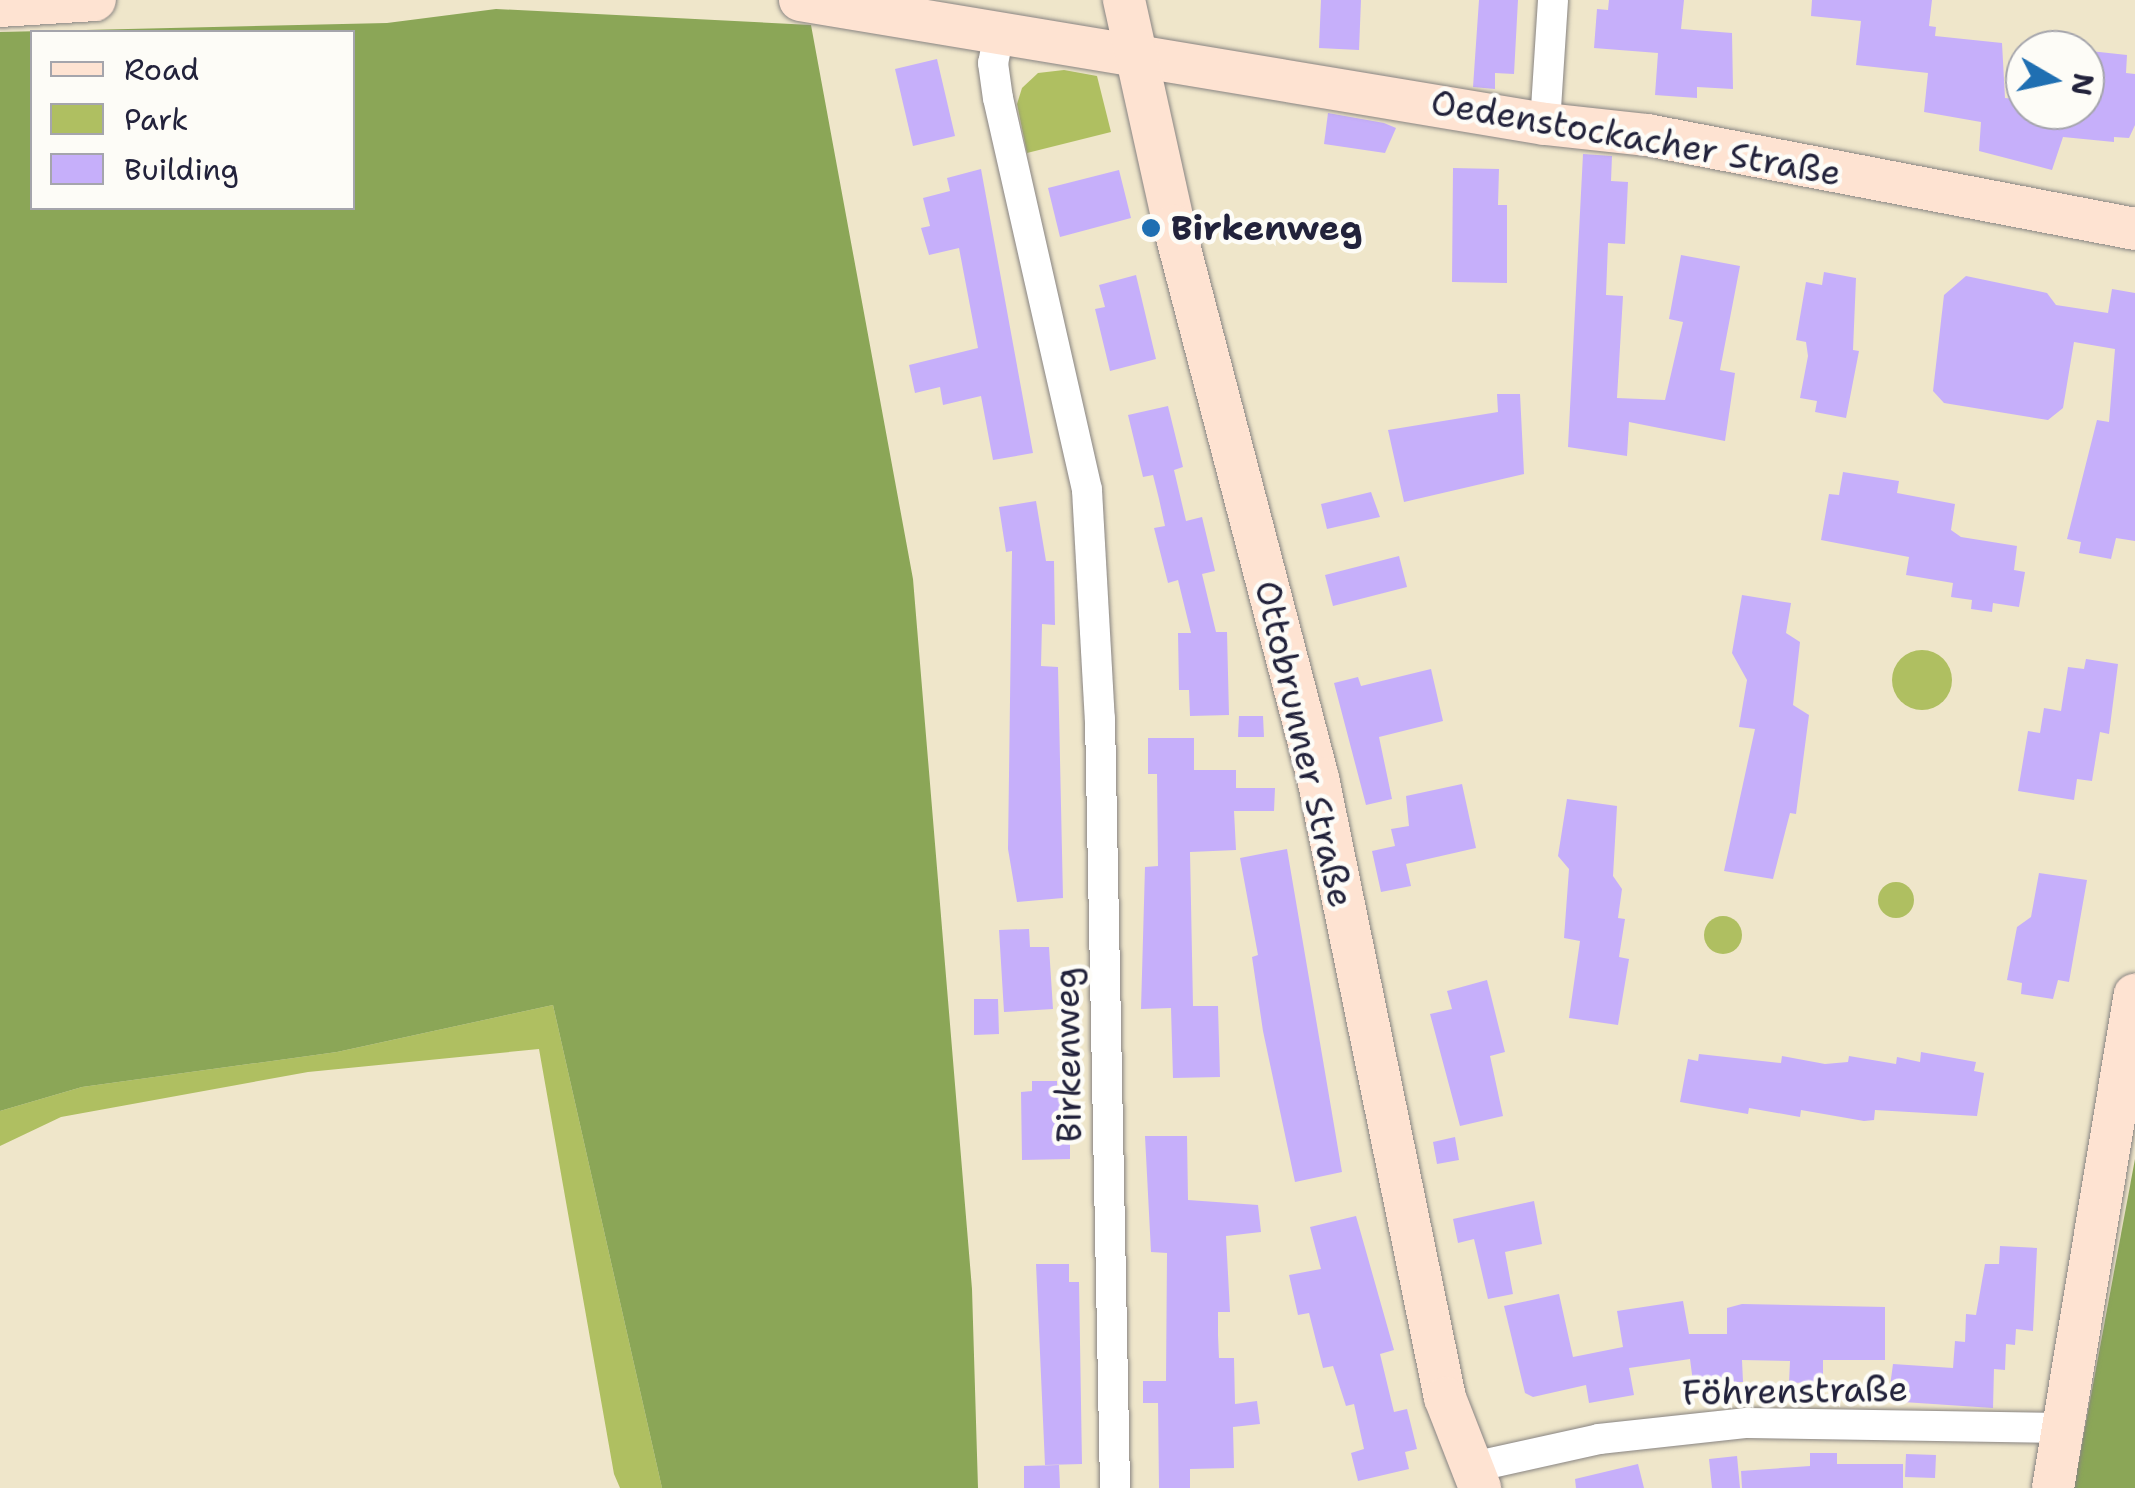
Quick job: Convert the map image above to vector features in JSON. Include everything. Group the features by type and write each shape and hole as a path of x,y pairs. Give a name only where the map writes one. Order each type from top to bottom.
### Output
{"street":[{"path":"0,6 95,0"},
{"name":"Oedenstockacher Straße","path":"800,0 1545,124 1663,138 2135,229"},
{"name":"Ottobrunner Straße","path":"1124,0 1318,778 1445,1398 1476,1478"},
{"path":"1545,124 1553,0"},
{"name":"Birkenweg","path":"999,32 993,63 998,98 1087,490 1100,719 1115,1488"},
{"path":"2053,1488 2135,996"},
{"name":"Föhrenstraße","path":"1476,1478 1599,1438 1747,1423 2063,1428"}],"green space":[{"path":"496,9 811,25 913,579 972,1289 978,1488 662,1488 553,1005 337,1052 82,1087 0,1111 0,32 30,31 30,210 355,210 355,30 86,30 387,23"},
{"path":"1064,70 1097,76 1111,132 1027,153 1017,104 1022,88 1038,73"},
{"path":"1922,650 1943,659 1952,680 1943,701 1922,710 1901,701 1892,680 1901,659"},
{"path":"1896,882 1909,887 1914,900 1909,913 1896,918 1883,913 1878,900 1883,887"},
{"path":"1723,916 1736,922 1742,935 1736,948 1723,954 1710,948 1704,935 1710,922"},
{"path":"553,1005 662,1488 620,1488 614,1474 539,1049 308,1072 61,1117 0,1146 0,1111 82,1087 337,1052"},
{"path":"2135,1159 2135,1488 2074,1488 2084,1433"}],"building":[{"path":"1321,0 1361,0 1359,50 1319,48"},
{"path":"1479,0 1518,0 1514,74 1495,73 1495,89 1473,87"},
{"path":"1609,0 1684,0 1681,29 1732,33 1733,89 1697,87 1697,98 1655,95 1658,53 1594,48 1597,9 1608,10"},
{"path":"1812,0 1932,0 1929,26 1936,27 1935,36 2002,43 2005,130 2105,130 2105,53 2127,55 2126,73 2135,74 2135,125 2129,138 2114,137 2114,142 2063,137 2052,170 1979,151 1981,122 1924,112 1928,73 1856,65 1861,21 1811,16"},
{"path":"937,59 955,136 913,146 895,69"},
{"path":"1328,113 1396,128 1385,153 1324,144"},
{"path":"1583,154 1612,156 1611,181 1628,182 1625,244 1608,243 1606,295 1623,296 1617,398 1665,400 1683,322 1669,319 1681,255 1740,266 1720,370 1735,373 1725,441 1629,422 1627,456 1568,447"},
{"path":"1453,168 1499,169 1498,205 1507,205 1507,283 1452,282"},
{"path":"981,169 1033,453 993,460 981,396 943,405 940,387 915,393 909,365 978,348 959,248 929,255 921,228 930,226 923,198 950,191 947,178"},
{"path":"1119,170 1131,218 1060,237 1048,188"},
{"path":"1824,272 1856,278 1853,350 1859,351 1846,418 1815,412 1817,401 1800,398 1808,356 1806,342 1796,340 1806,282 1822,285"},
{"path":"1136,275 1156,359 1110,371 1095,309 1105,307 1099,285"},
{"path":"1966,276 2047,293 2056,305 2108,313 2112,289 2135,293 2135,541 2116,538 2111,559 2079,553 2081,542 2067,539 2097,420 2109,422 2115,349 2074,342 2063,408 2048,420 1944,403 1933,391 1944,295"},
{"path":"1497,394 1520,394 1524,474 1404,502 1388,430 1498,412"},
{"path":"1168,406 1183,467 1174,470 1186,521 1202,517 1215,571 1202,574 1216,632 1227,632 1229,715 1190,716 1189,690 1179,690 1178,633 1191,633 1178,580 1168,583 1154,528 1165,526 1159,499 1153,475 1143,477 1128,415"},
{"path":"1843,472 1899,481 1897,493 1955,504 1951,530 1961,537 2017,546 2014,570 2025,572 2019,607 1993,603 1992,612 1971,609 1972,600 1951,597 1953,583 1906,575 1909,557 1821,540 1829,494 1839,495"},
{"path":"1371,492 1380,517 1327,529 1321,504"},
{"path":"1036,501 1046,561 1054,561 1055,625 1042,624 1041,666 1058,667 1063,898 1017,902 1008,849 1012,551 1006,552 999,507"},
{"path":"1399,556 1407,587 1333,606 1325,575"},
{"path":"1742,595 1791,603 1786,633 1800,642 1793,705 1809,715 1796,814 1790,813 1773,879 1724,871 1755,729 1739,727 1747,680 1732,653"},
{"path":"2086,659 2118,664 2109,734 2100,732 2092,781 2077,779 2074,800 2018,791 2028,731 2040,733 2044,708 2061,711 2068,667 2084,669"},
{"path":"1431,669 1443,721 1379,737 1392,799 1366,805 1334,683 1358,677 1361,686"},
{"path":"1239,716 1263,716 1264,737 1238,737"},
{"path":"1148,738 1194,738 1194,770 1236,770 1236,788 1275,788 1274,811 1234,811 1236,850 1190,852 1193,1006 1218,1006 1220,1077 1173,1078 1171,1008 1141,1009 1145,867 1158,866 1157,774 1148,774"},
{"path":"1462,784 1476,848 1406,864 1411,886 1381,892 1372,851 1395,846 1391,829 1409,826 1406,796"},
{"path":"1567,799 1617,806 1613,876 1622,889 1618,918 1625,919 1619,957 1629,959 1618,1025 1569,1018 1580,941 1564,938 1569,869 1558,856"},
{"path":"1287,849 1342,1172 1295,1182 1263,1031 1252,957 1258,955 1240,858"},
{"path":"2039,873 2087,880 2069,982 2058,980 2053,999 2021,994 2022,983 2007,980 2017,927 2031,917"},
{"path":"1029,929 1030,947 1049,947 1053,1009 1004,1012 999,930"},
{"path":"1487,980 1505,1052 1490,1056 1503,1116 1460,1126 1430,1014 1452,1009 1447,991"},
{"path":"974,999 998,999 999,1034 974,1035"},
{"path":"1921,1052 1976,1062 1974,1071 1984,1073 1977,1116 1875,1110 1874,1120 1864,1121 1801,1110 1800,1117 1749,1108 1748,1114 1680,1102 1688,1059 1698,1061 1699,1054 1781,1063 1782,1056 1825,1064 1848,1062 1849,1056 1896,1064 1897,1057 1920,1062"},
{"path":"1032,1081 1057,1081 1057,1091 1070,1091 1070,1159 1022,1160 1021,1092 1032,1091"},
{"path":"1145,1136 1187,1136 1188,1200 1258,1205 1261,1232 1226,1236 1230,1312 1218,1312 1218,1335 1219,1358 1234,1358 1235,1404 1257,1401 1260,1424 1233,1427 1234,1468 1190,1469 1190,1488 1159,1488 1158,1403 1143,1403 1143,1381 1166,1381 1167,1253 1151,1252"},
{"path":"1455,1137 1459,1160 1437,1164 1433,1142"},
{"path":"1534,1201 1542,1244 1505,1252 1513,1294 1488,1299 1474,1239 1458,1243 1453,1219"},
{"path":"1356,1216 1394,1350 1380,1354 1394,1412 1407,1409 1417,1449 1405,1452 1409,1469 1358,1481 1351,1453 1364,1449 1354,1404 1346,1406 1333,1366 1323,1368 1309,1313 1298,1315 1289,1275 1321,1269 1310,1227"},
{"path":"2000,1246 2037,1248 2033,1331 2016,1329 2015,1345 2006,1344 2005,1370 1994,1369 1993,1408 1888,1401 1893,1364 1953,1368 1955,1341 1965,1342 1966,1314 1976,1315 1985,1264 1999,1264"},
{"path":"1036,1264 1069,1264 1069,1282 1079,1282 1082,1464 1045,1465"},
{"path":"1559,1294 1573,1357 1623,1347 1617,1311 1683,1301 1689,1334 1727,1334 1727,1308 1742,1304 1885,1307 1885,1360 1823,1360 1823,1382 1789,1383 1790,1361 1742,1360 1743,1382 1693,1382 1690,1359 1629,1368 1634,1395 1589,1403 1586,1385 1533,1397 1525,1393 1504,1306"},
{"path":"1810,1453 1837,1453 1837,1464 1903,1464 1903,1488 1742,1488 1741,1471 1810,1466"},
{"path":"1906,1454 1936,1455 1935,1478 1905,1477"},
{"path":"1737,1456 1740,1488 1712,1488 1709,1459"},
{"path":"1638,1464 1644,1488 1576,1488 1575,1479"},
{"path":"1059,1465 1060,1488 1024,1488 1024,1466"}],"place":[{"name":"Birkenweg","path":"1151,228"}]}
